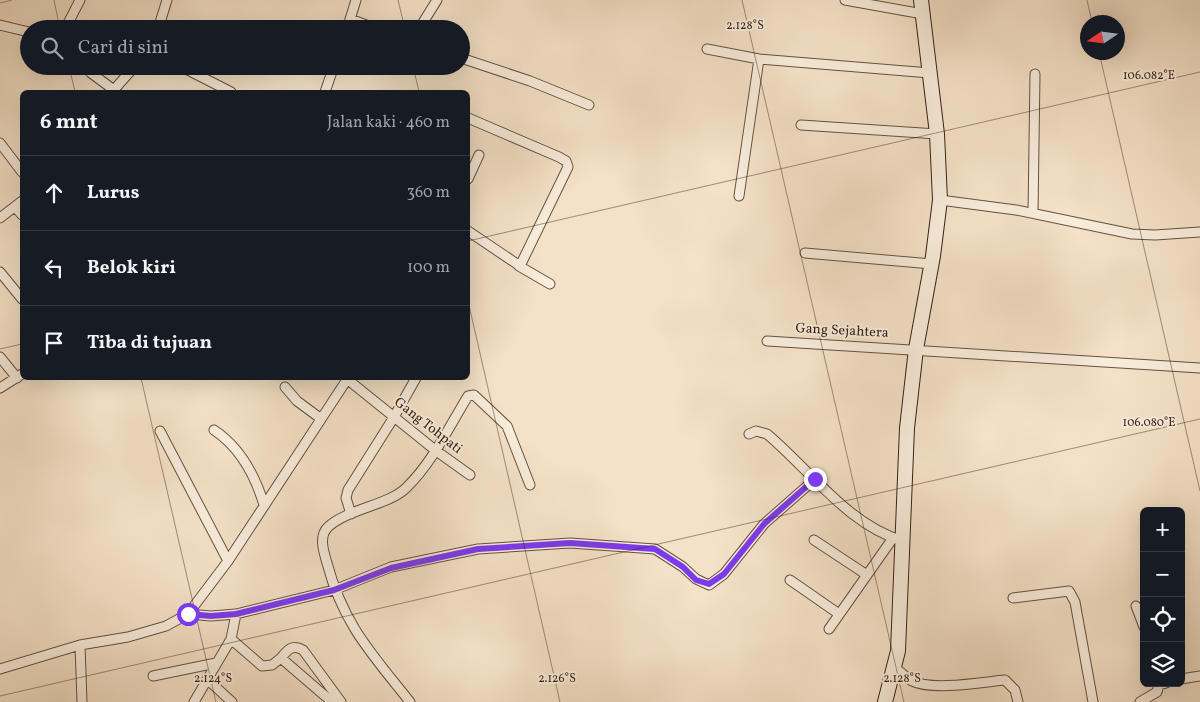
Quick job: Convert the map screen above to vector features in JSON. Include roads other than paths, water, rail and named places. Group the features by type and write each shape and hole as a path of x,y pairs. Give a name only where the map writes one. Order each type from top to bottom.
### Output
{"street":[{"path":"70,20 80,0"},
{"path":"161,20 167,0"},
{"path":"350,19 356,0"},
{"path":"425,20 437,0"},
{"path":"845,0 922,7 937,134 940,200 932,264 916,349 907,428 898,540 898,651 885,702"},
{"path":"0,25 20,30"},
{"path":"707,49 759,59 930,73"},
{"path":"739,196 759,59"},
{"path":"470,61 530,81 589,105"},
{"path":"1033,213 1035,74"},
{"path":"93,75 112,90"},
{"path":"114,90 127,75"},
{"path":"198,75 227,90"},
{"path":"326,90 331,75"},
{"path":"470,119 508,133 566,162 568,167 519,266"},
{"path":"800,126 937,134"},
{"path":"0,143 20,169"},
{"path":"470,175 479,155"},
{"path":"940,200 1033,213 1132,234 1155,235 1200,232"},
{"path":"0,218 20,202"},
{"path":"15,207 20,213"},
{"path":"470,232 519,266 550,284"},
{"path":"805,253 932,264"},
{"path":"0,272 20,297"},
{"name":"Gang Sejahtera","path":"767,341 1200,368"},
{"path":"0,356 20,376 0,388"},
{"path":"0,669 80,645 128,637 166,626 188,614 228,560 347,380"},
{"name":"Gang Tohpati","path":"350,380 435,450 470,475"},
{"path":"351,514 346,498 348,490 415,380"},
{"path":"285,387 297,401 320,418"},
{"path":"410,702 355,632 334,590 322,544 328,527 351,514 405,490 435,450 468,396 474,395 507,426 530,485"},
{"path":"214,430 232,444 254,474 264,505"},
{"path":"160,431 228,560"},
{"path":"749,434 756,431 767,434 865,523 898,540"},
{"path":"188,614 211,616 236,614 334,590 391,568 478,549 570,543 655,549 683,567 696,580 709,584 724,574 764,524 815,479"},
{"path":"814,540 867,575"},
{"path":"829,628 867,575 898,540"},
{"path":"790,580 839,614"},
{"path":"1013,598 1069,591 1072,593 1093,702"},
{"path":"1136,606 1140,616"},
{"path":"194,702 231,639 236,614"},
{"path":"231,639 252,660 262,666 272,665 292,647 303,650 341,702"},
{"path":"80,645 82,702"},
{"path":"281,658 332,702"},
{"path":"154,676 216,662"},
{"path":"894,667 912,681 924,685 960,685 1005,680 1014,690 1018,702"},
{"path":"1185,678 1200,676"},
{"path":"207,679 232,702"},
{"path":"1140,702 1159,687"},
{"path":"1160,687 1160,702"}]}
